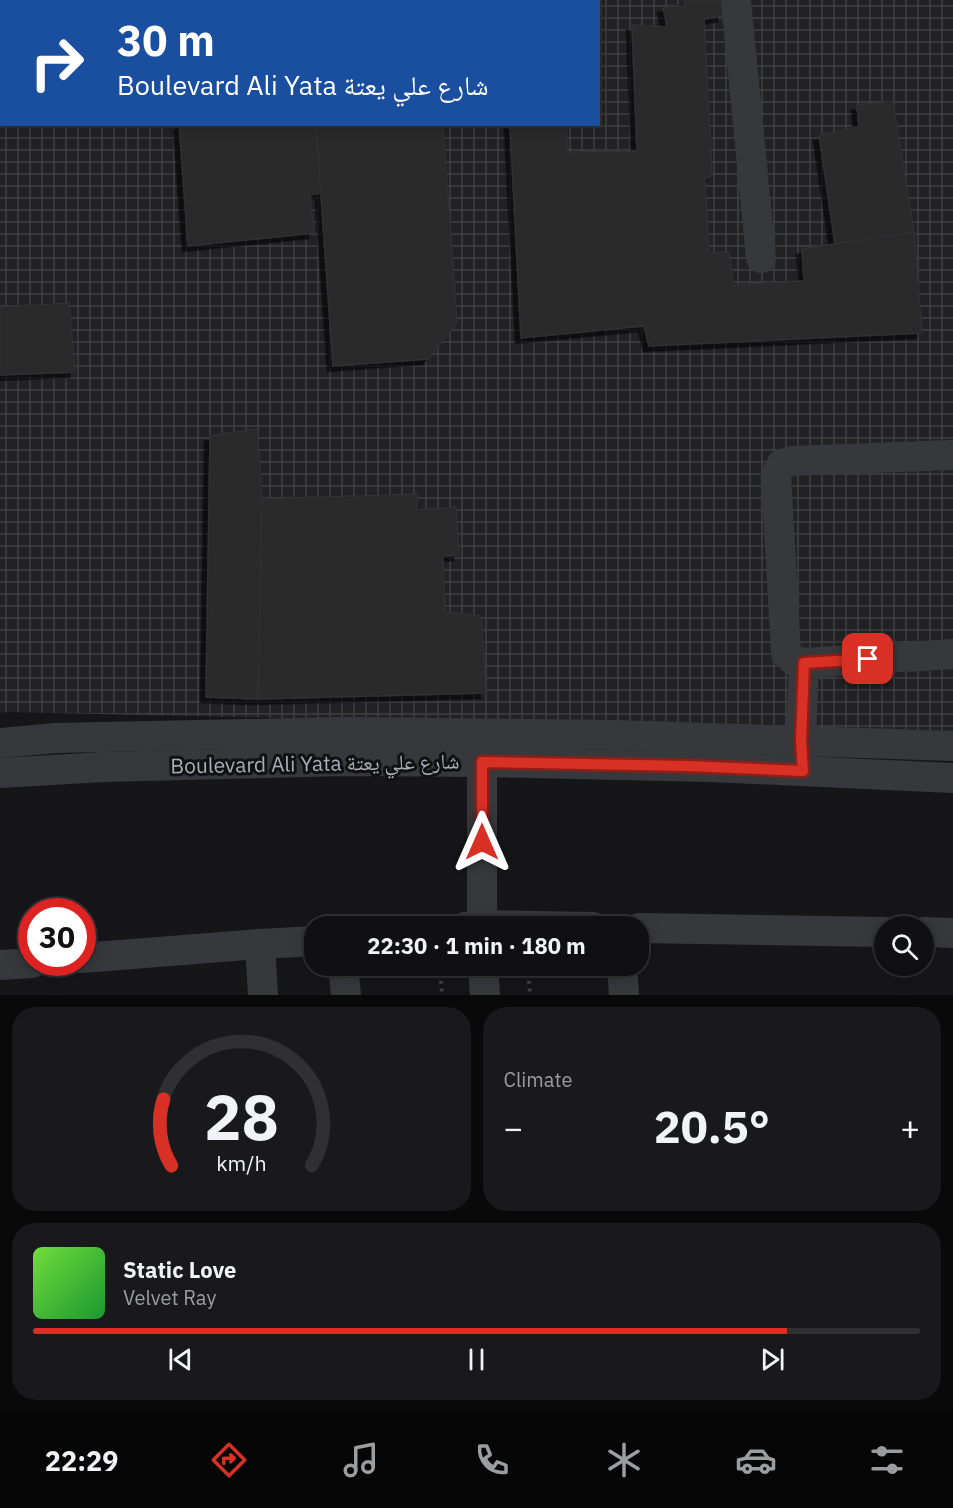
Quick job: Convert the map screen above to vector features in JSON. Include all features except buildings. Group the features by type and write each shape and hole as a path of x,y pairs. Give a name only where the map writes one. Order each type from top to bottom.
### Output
{"street":[{"path":"736,0 761,258"},
{"path":"953,455 791,461 781,465 776,475 786,652 793,660 804,663 953,654"},
{"path":"803,771 801,742 804,663"},
{"name":"Boulevard Ali Yata شارع علي يعتة","path":"0,743 102,736 346,732 616,735 953,746"},
{"name":"Boulevard Ali Yata شارع علي يعتة","path":"0,773 103,767 345,761 698,767 953,778"},
{"path":"476,916 482,762"},
{"path":"649,928 874,932"},
{"path":"934,932 953,933"},
{"path":"96,957 304,942"},
{"path":"260,944 264,995"},
{"path":"0,965 18,964"},
{"path":"344,976 346,995"},
{"path":"484,976 485,995"},
{"path":"622,976 624,995"}],"path":[{"path":"441,976 442,995"},
{"path":"529,976 530,995"}],"shaded area":[{"path":"600,0 953,0 953,733 0,713 0,126 600,126"}],"route":[{"path":"482,842 482,762 803,771 801,742 804,663 868,659"}]}
